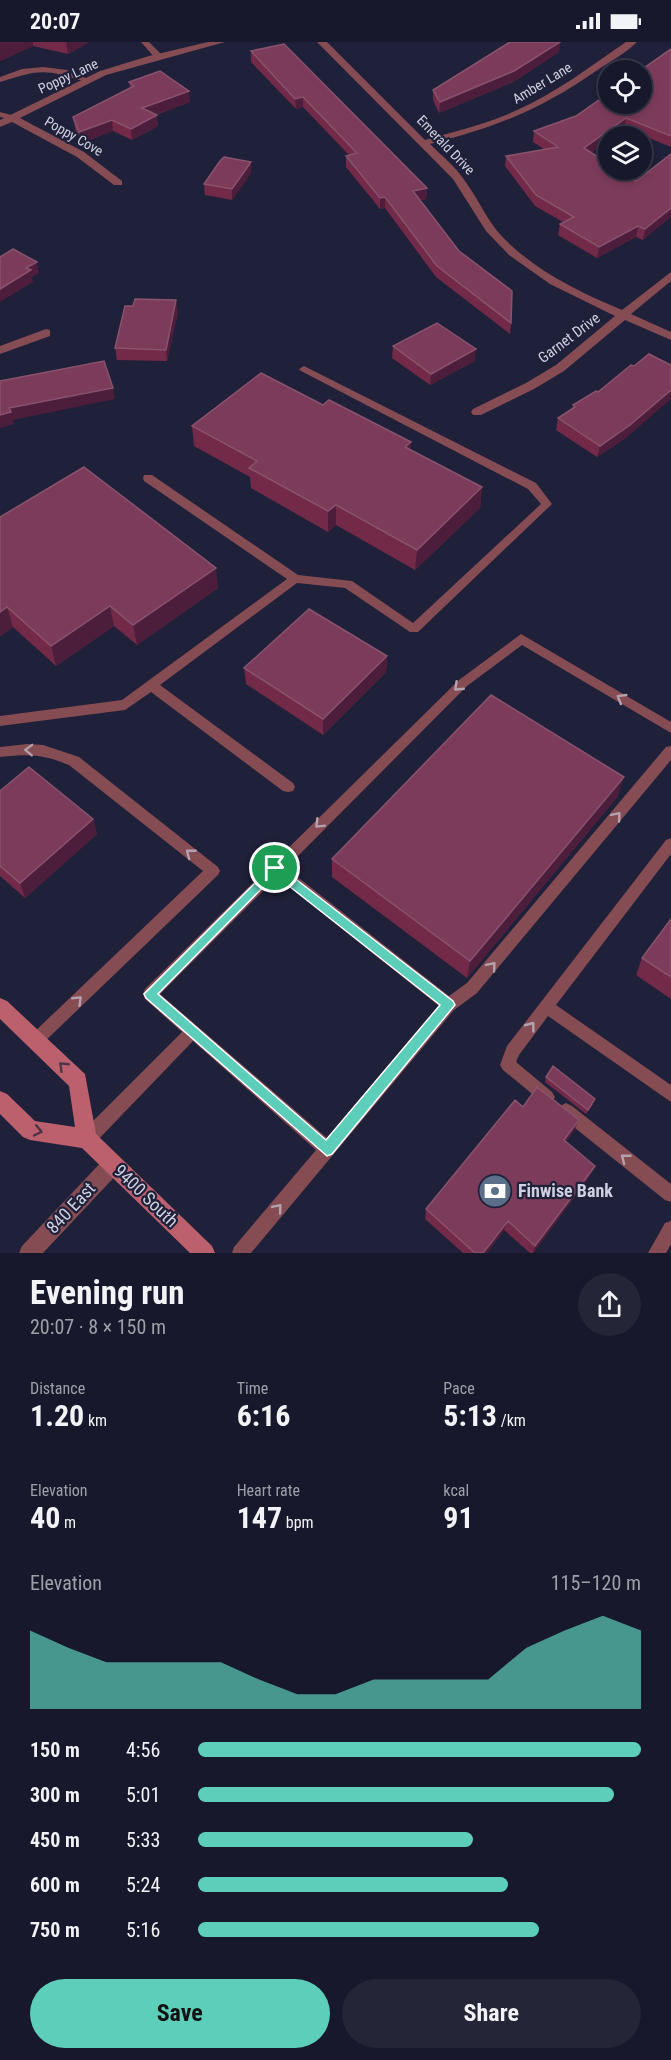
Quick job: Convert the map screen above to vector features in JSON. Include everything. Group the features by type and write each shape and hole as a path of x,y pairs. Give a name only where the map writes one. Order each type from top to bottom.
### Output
{"main road":[{"path":"0,1007 78,1081 87,1139 30,1130 0,1101"},
{"name":"9400 South","path":"87,1139 205,1253"}],"street":[{"name":"Poppy Lane","path":"0,124 86,80 158,56 220,42"},
{"name":"Emerald Drive","path":"322,42 457,177 471,195 494,234 514,255 543,275 671,336"},
{"name":"Amber Lane","path":"424,143 476,129 521,112 541,102 632,42"},
{"name":"Poppy Cove","path":"12,118 69,146 118,183"},
{"name":"Garnet Drive","path":"477,412 530,386 560,368 671,275"},
{"path":"0,350 46,333"},
{"name":"840 East","path":"29,1253 113,1164"}],"lane":[{"path":"145,42 158,56"},
{"path":"0,80 25,69 40,68 69,72 86,80"},
{"path":"0,114 12,118"},
{"path":"148,478 295,579 348,584 414,629 547,504 532,486 304,369"},
{"path":"0,721 125,705 295,579"},
{"path":"327,1149 150,994 462,683 521,639 671,728"},
{"path":"152,685 288,787"},
{"path":"0,752 42,750 74,761 213,871 36,1040"},
{"path":"240,1253 449,1005 472,988 671,751"},
{"path":"671,844 512,1051 508,1065 671,1194"},
{"path":"275,868 449,1005"},
{"path":"546,1006 671,1094"},
{"path":"87,1139 193,1031"}],"building":[{"path":"510,42 560,42 514,71 440,102 433,90"},
{"path":"284,44 427,188 413,191 459,251 512,291 511,323 437,266 385,197 380,198 346,156 357,153 303,97 295,99 251,51"},
{"path":"671,49 671,136 652,128 652,126 626,118 615,126 598,126 598,138 584,148 598,157 598,180 652,180 652,169 671,154 671,208 645,229 638,226 599,247 560,224 574,217 536,195 506,156 558,147 534,131 576,116 598,101 598,114 652,114 652,62"},
{"path":"160,71 189,91 142,108 157,115 131,129 112,120 79,132 73,117 134,86 129,82"},
{"path":"224,157 251,162 232,189 204,184 220,161"},
{"path":"13,249 37,262 26,268 31,270 0,289 0,257"},
{"path":"135,299 176,300 166,350 115,348 125,306 133,306"},
{"path":"437,323 476,349 431,374 393,346"},
{"path":"649,354 671,365 671,390 630,425 600,446 558,418 575,407 573,405 596,391 598,392 631,365 634,366"},
{"path":"104,361 113,388 9,408 11,412 0,415 0,381"},
{"path":"261,373 323,405 329,400 411,442 405,447 482,487 417,550 336,505 328,511 249,468 257,461 192,426"},
{"path":"84,467 216,568 133,625 110,606 51,646 7,607 0,612 0,517"},
{"path":"309,609 387,656 323,719 244,668"},
{"path":"491,695 624,777 470,961 332,859"},
{"path":"29,767 93,819 20,883 0,866 0,791"},
{"path":"671,919 671,977 642,958"},
{"path":"553,1066 595,1099 588,1110 546,1077"},
{"path":"537,1087 579,1120 564,1140 595,1166 535,1246 508,1221 483,1253 475,1253 426,1209 515,1100 523,1107"}],"place":[{"name":"Finwise Bank","path":"495,1191"}],"route":[{"path":"275,868 449,1005 327,1149 150,994 275,868"}]}
